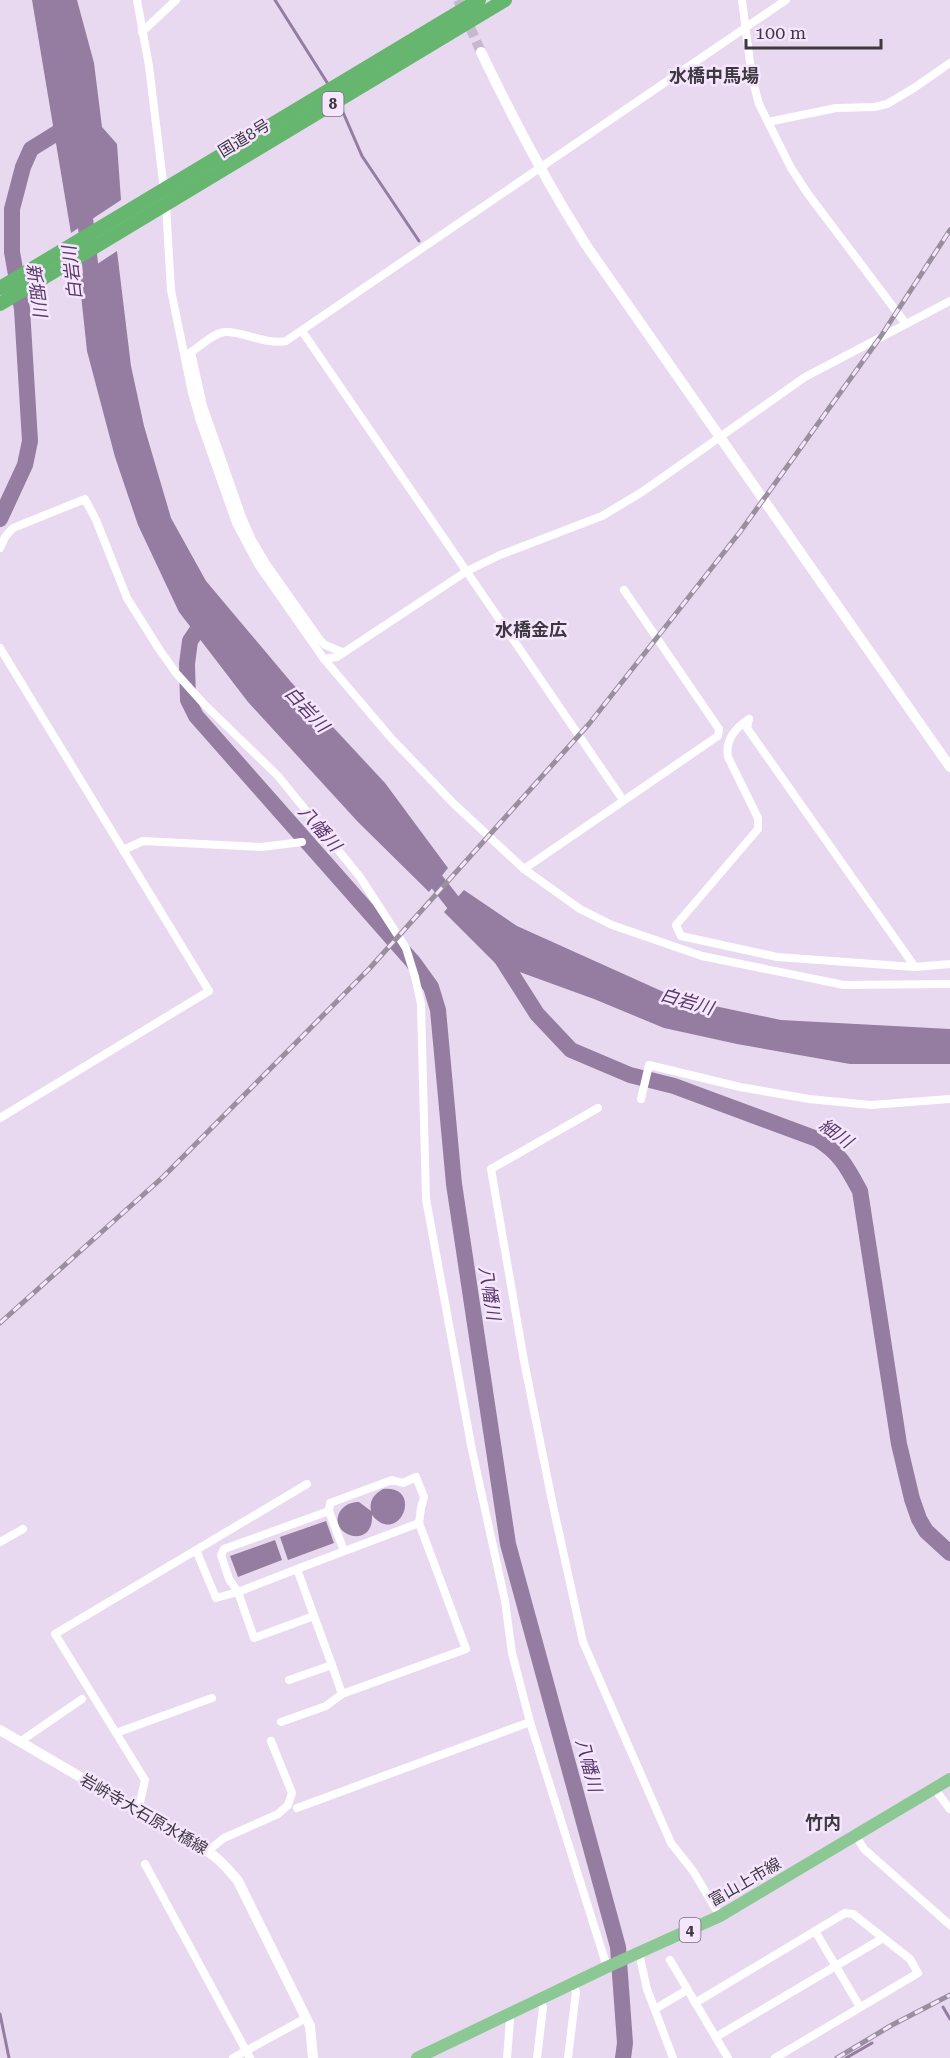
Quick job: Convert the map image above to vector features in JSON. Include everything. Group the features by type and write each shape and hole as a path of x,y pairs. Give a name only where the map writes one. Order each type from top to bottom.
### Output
{"highway":[{"name":"国道8号","path":"161,200 479,0"},
{"name":"国道8号","path":"1,295 505,0"}],"main road":[{"name":"富山上市線","path":"417,2058 720,1916 950,1779"}],"street":[{"path":"137,0 149,66 171,290 179,336 200,422 241,532 259,567 324,659 391,738 453,802 524,869 580,909 612,925 702,956 844,985 950,984"},
{"path":"142,32 176,0"},
{"path":"742,0 752,78 759,104 790,168 906,324"},
{"path":"342,652 325,645 320,640 252,540 207,417 191,352 225,332 280,342 286,341 786,0"},
{"path":"481,52 540,169 586,245 950,767"},
{"path":"768,122 836,108 874,107 887,104 950,63"},
{"path":"324,659 337,657 467,571 500,555 602,516 642,492 805,377 950,301"},
{"path":"302,331 623,800"},
{"path":"0,548 5,537 13,528 85,499 96,520 127,598 176,673 297,798 360,877 406,948 421,1004 426,1199 472,1450 506,1601 512,1653 530,1722 607,1967"},
{"path":"524,869 718,736 719,729 624,590"},
{"path":"0,648 209,991 0,1118"},
{"path":"915,967 747,728 748,719 734,731 727,748 728,757 758,818 758,829 676,925 681,936 777,957 915,967 950,964"},
{"path":"123,850 143,841 261,847 302,842"},
{"path":"641,1099 649,1065 740,1087 809,1099 872,1105 950,1099"},
{"path":"598,1107 491,1169 533,1407 583,1642 671,1843 693,1871 720,1916"},
{"path":"280,1722 326,1706 342,1694 466,1649 419,1523 424,1497 416,1477 403,1483 392,1480 330,1503 329,1510 344,1551"},
{"path":"138,1811 145,1780 55,1634 306,1484"},
{"path":"314,1616 254,1638 238,1592 230,1579 221,1554 224,1549 329,1510"},
{"path":"196,1550 216,1598 238,1592 419,1523"},
{"path":"0,1542 23,1529"},
{"path":"297,1569 342,1694"},
{"path":"289,1680 332,1665"},
{"path":"116,1733 212,1698"},
{"path":"21,1741 82,1699"},
{"path":"297,1808 530,1722"},
{"name":"岩峅寺大石原水橋線","path":"0,1730 193,1844 209,1850 238,1881 310,2026 313,2058"},
{"path":"209,1850 224,1838 278,1814 288,1805 292,1793 271,1741"},
{"path":"934,1788 950,1809"},
{"path":"856,1836 864,1849 950,1925"},
{"path":"145,1864 248,2054"},
{"path":"695,2003 845,1913 853,1914 910,1959 918,1973 775,2058"},
{"path":"815,1931 860,2007"},
{"path":"716,2037 883,1938"},
{"path":"639,1953 647,1989 673,2058"},
{"path":"670,1960 728,2058"},
{"path":"568,2058 576,1992 572,1984"},
{"path":"655,2009 687,1990"},
{"path":"537,2058 543,2007 540,2000"},
{"path":"507,2058 510,2020 508,2015"},
{"path":"233,2058 248,2054 306,2018"}],"water":[{"path":"32,0 77,0 94,63 102,127 117,144 121,200 71,233"},
{"path":"117,251 131,366 144,426 171,518 206,581 291,682 385,783 448,868 429,892 358,822 248,702 179,612 138,525 115,457 87,351 79,276"},
{"path":"464,890 517,926 677,998 781,1020 950,1029 950,1064 850,1064 737,1044 664,1028 594,999 495,963 444,912"},
{"path":"383,1489 396,1490 403,1496 405,1504 398,1520 391,1524 382,1523 372,1515 371,1526 366,1533 359,1536 344,1532 339,1526 338,1519 341,1510 349,1504 359,1502 371,1511 373,1498"},
{"path":"326,1521 334,1543 288,1560 280,1537"},
{"path":"275,1540 282,1560 238,1577 230,1556"}],"waterway":[{"path":"275,0 328,84"},
{"path":"339,103 362,156 419,241"},
{"name":"新堀川","path":"0,519 25,465 30,441 22,309 12,252 12,209 23,167 31,149 73,123"},
{"name":"白岩川","path":"83,200 93,290"},
{"name":"八幡川","path":"208,614 190,641 187,664 188,700 196,716 413,962 431,987 438,1010 454,1184 508,1544 618,1947 625,2043 623,2058"},
{"name":"白岩川","path":"423,864 466,919"},
{"name":"細川","path":"495,948 537,1014 571,1050 630,1075 674,1086 817,1139 842,1161 860,1191 899,1444 912,1499 926,1531 950,1553"},
{"path":"943,2007 950,2019"},
{"path":"0,2014 9,2058"},
{"path":"846,2058 872,2043"}],"tunnel":[{"path":"458,0 481,52"}],"railway":[{"path":"0,1323 163,1177 369,969 589,724 740,532 881,336 950,230"},
{"path":"837,2058 892,2025 950,1995"}],"district":[{"name":"水橋中馬場","path":"714,75"},
{"name":"水橋金広","path":"531,629"},
{"name":"竹内","path":"823,1822"}]}
